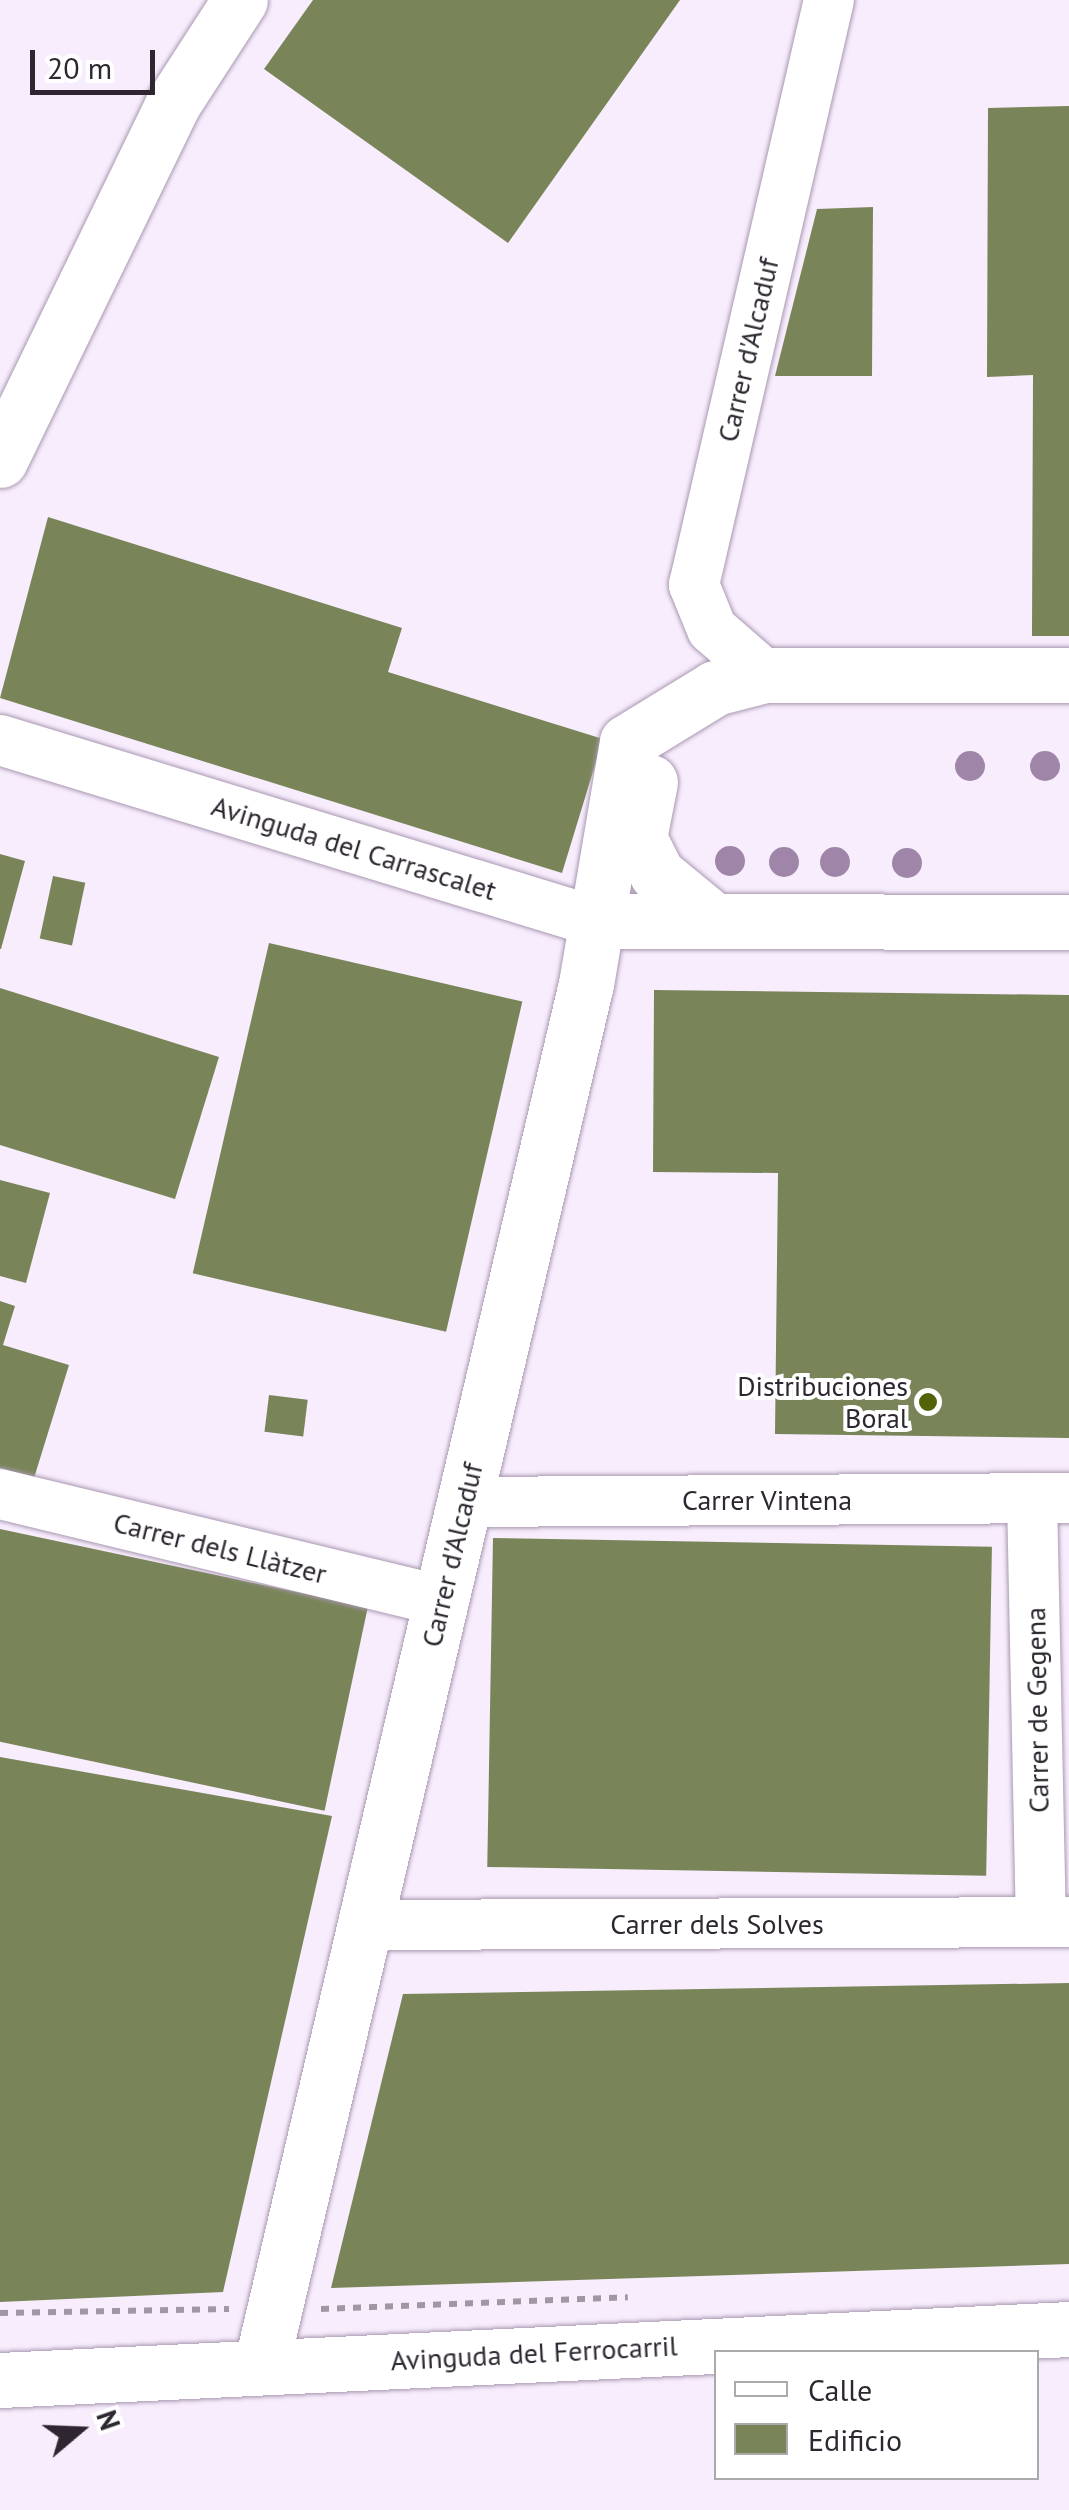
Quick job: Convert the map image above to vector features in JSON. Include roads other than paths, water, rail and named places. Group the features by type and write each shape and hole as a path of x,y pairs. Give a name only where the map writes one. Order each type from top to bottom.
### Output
{"street":[{"path":"0,460 172,106 240,0"},
{"name":"Carrer d'Alcaduf","path":"765,675 712,630 694,585 829,0"},
{"path":"765,675 1069,675"},
{"name":"Carrer d'Alcaduf","path":"260,2366 464,1502 594,921 627,742 715,688 765,675"},
{"path":"714,921 657,874 639,838 652,768 738,709 864,713 908,675"},
{"name":"Avinguda del Carrascalet","path":"0,740 594,921 1069,922"},
{"name":"Carrer dels Llàtzer","path":"0,1494 441,1601"},
{"name":"Carrer Vintena","path":"464,1502 1051,1498"},
{"name":"Carrer de Gegena","path":"1051,1498 1055,1922"},
{"name":"Carrer dels Solves","path":"364,1925 1055,1922"},
{"name":"Avinguda del Ferrocarril","path":"0,2380 1069,2329"}],"place":[{"name":"Distribuciones Boral","path":"928,1402"}]}
